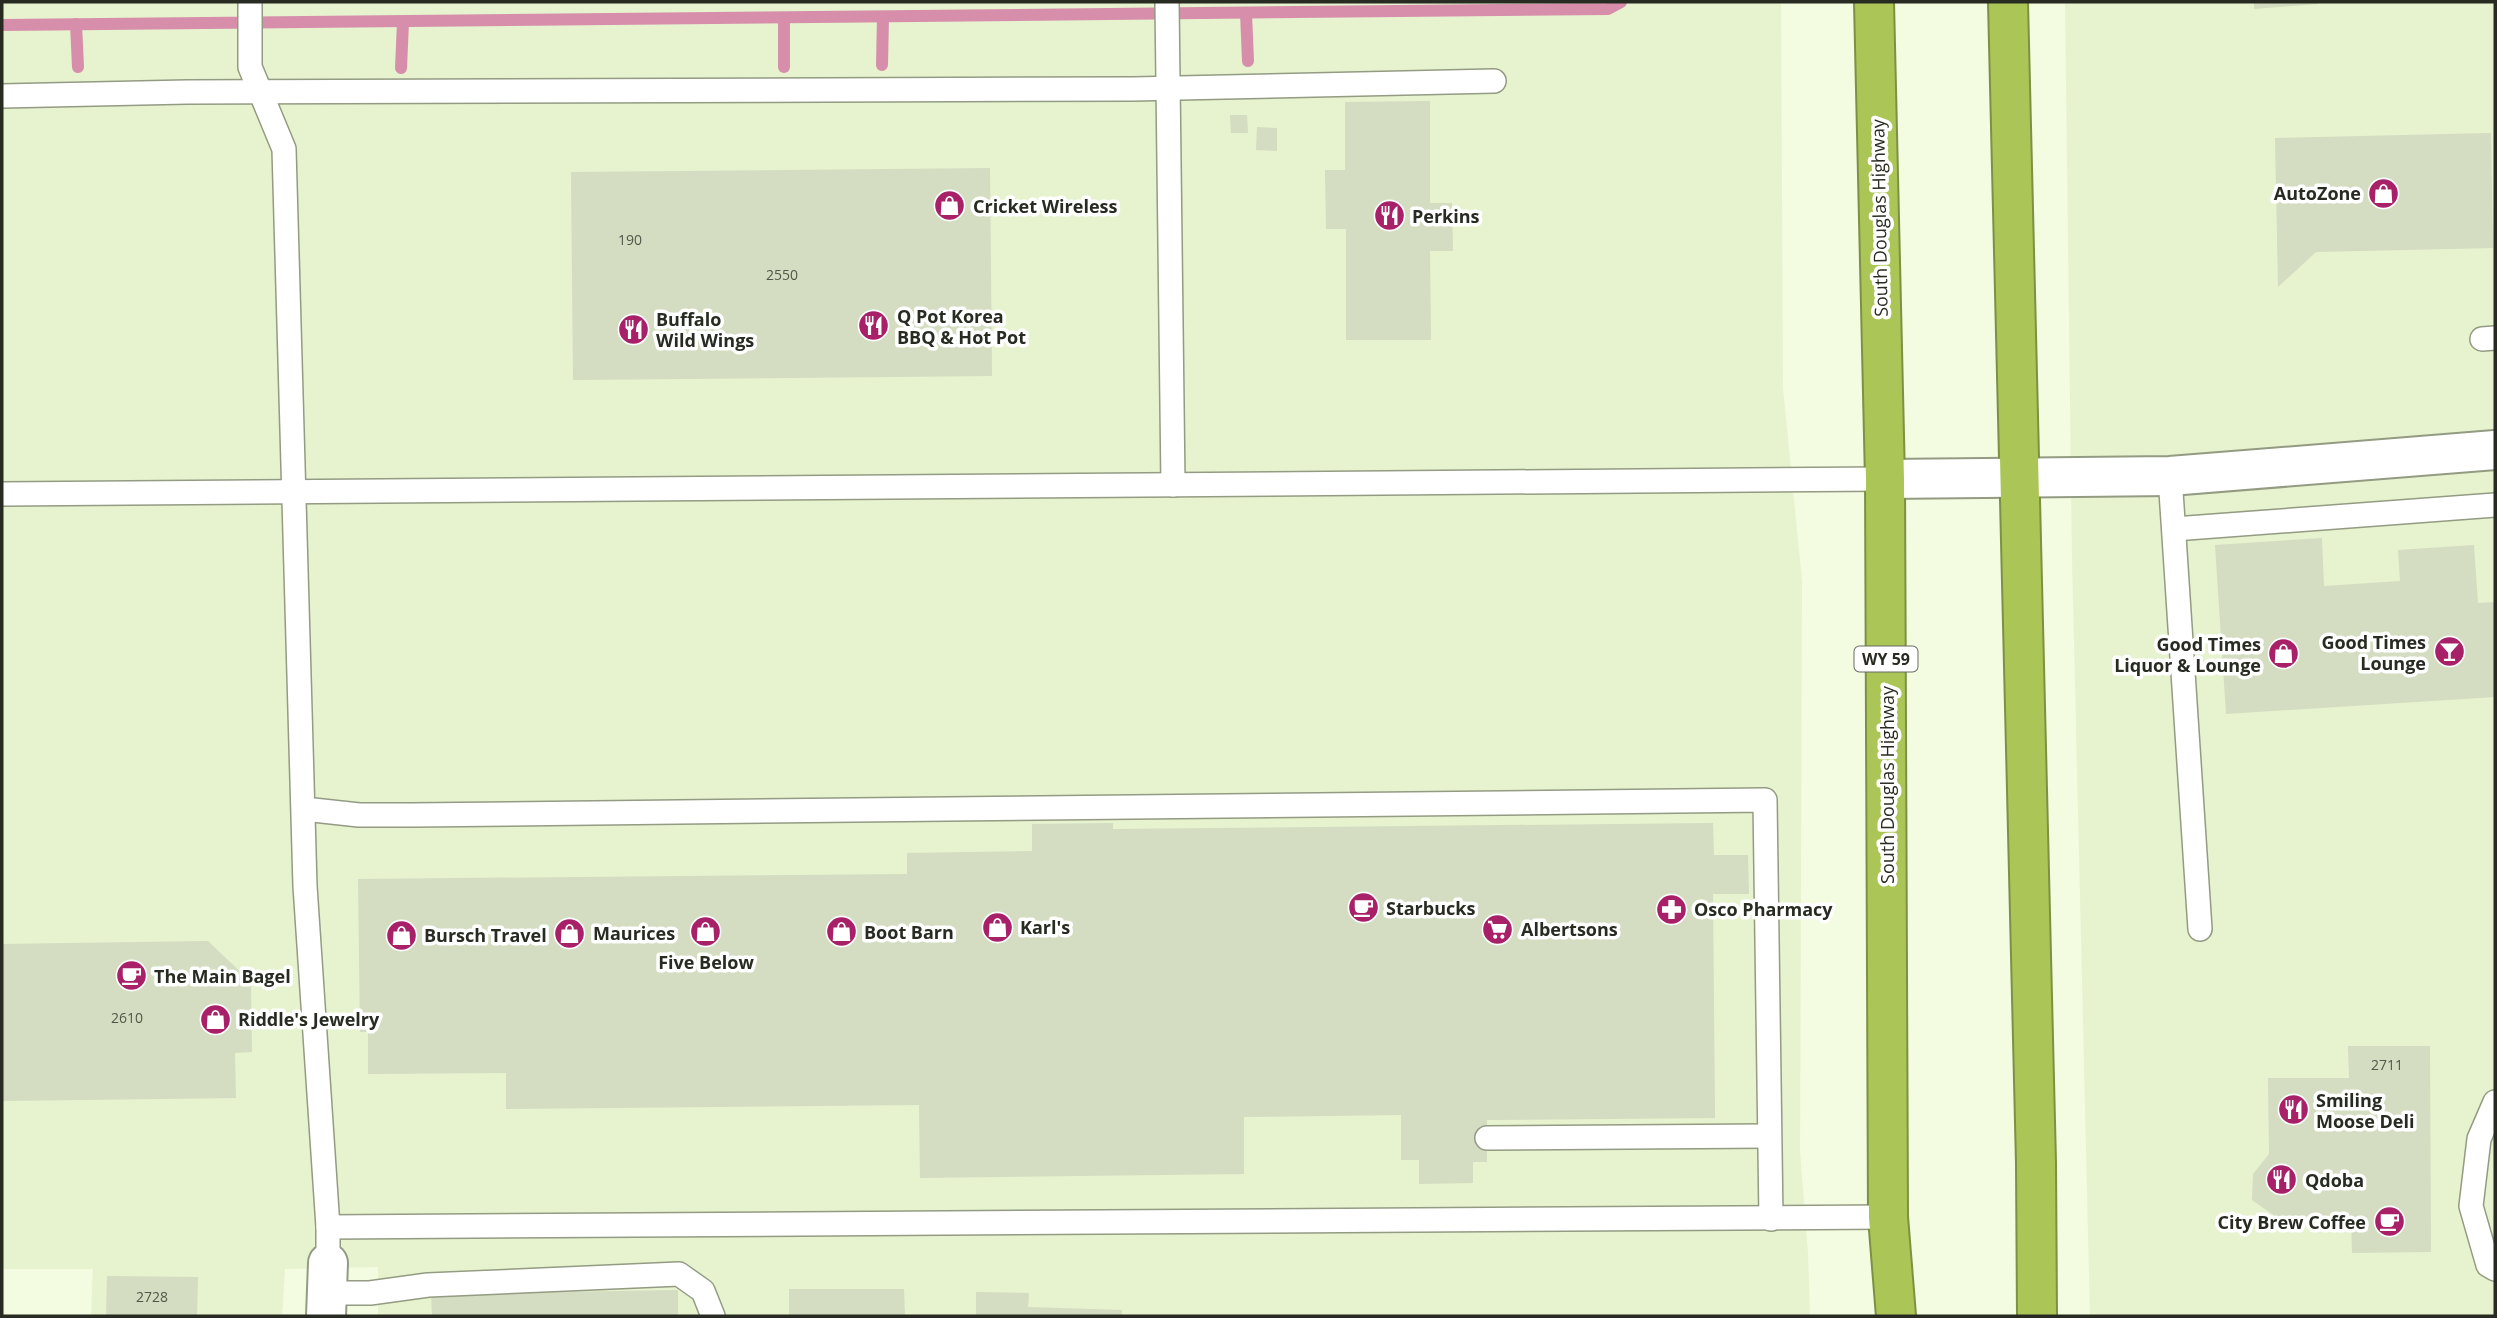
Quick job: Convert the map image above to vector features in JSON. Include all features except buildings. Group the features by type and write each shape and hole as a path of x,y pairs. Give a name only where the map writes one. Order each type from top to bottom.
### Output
{"highway":[{"name":"South Douglas Highway","path":"1874,2 1885,479 1888,1217 1896,1316"},
{"path":"2008,2 2036,1163 2036,1316"}],"street":[{"path":"1885,479 2171,476 2495,450"}],"lane":[{"path":"250,2 250,67 284,149 305,886 327,1275"},
{"path":"1167,2 1173,485"},
{"path":"2,96 261,92 1169,89 1493,81"},
{"path":"2171,476 2200,929"},
{"path":"2,494 1885,479"},
{"path":"2174,529 2495,505"},
{"path":"304,809 359,814 412,814 1765,800 1771,1219"},
{"path":"2495,1102 2479,1139 2471,1206 2488,1265 2495,1269"},
{"path":"1487,1138 1768,1136"},
{"path":"327,1275 1771,1219 1888,1217"},
{"path":"327,1275 370,1293 428,1284 679,1274 703,1291 713,1316"}],"shaded area":[{"path":"2,2 1781,2 1783,389 1802,581 1800,1152 1810,1316 378,1316 378,1267 285,1269 282,1316 91,1316 93,1269 2,1269"},
{"path":"2065,2 2495,2 2495,1316 2090,1316 2072,558"}],"waterway":[{"path":"2,25 1608,9 1621,2"},
{"path":"1246,13 1248,61"},
{"path":"882,65 883,17"},
{"path":"784,18 784,67"},
{"path":"401,68 403,22"},
{"path":"76,24 78,67"}],"place":[{"name":"AutoZone","path":"2384,193"},
{"name":"Cricket Wireless","path":"950,206"},
{"name":"Perkins","path":"1389,216"},
{"name":"Q Pot Korea BBQ & Hot Pot","path":"874,326"},
{"name":"Buffalo Wild Wings","path":"633,329"},
{"name":"Good Times Lounge","path":"2449,652"},
{"name":"Good Times Liquor & Lounge","path":"2284,654"},
{"name":"Starbucks","path":"1363,908"},
{"name":"Osco Pharmacy","path":"1671,909"},
{"name":"Karl's","path":"997,927"},
{"name":"Albertsons","path":"1498,929"},
{"name":"Five Below","path":"706,932"},
{"name":"Boot Barn","path":"841,932"},
{"name":"Maurices","path":"570,933"},
{"name":"Bursch Travel","path":"401,935"},
{"name":"The Main Bagel","path":"131,976"},
{"name":"Riddle's Jewelry","path":"215,1019"},
{"name":"Smiling Moose Deli","path":"2293,1110"},
{"name":"Qdoba","path":"2282,1180"},
{"name":"City Brew Coffee","path":"2389,1222"}]}
